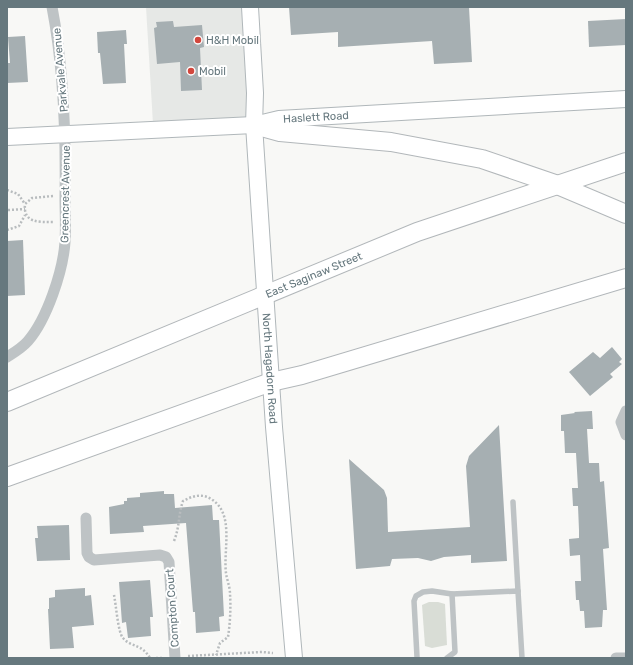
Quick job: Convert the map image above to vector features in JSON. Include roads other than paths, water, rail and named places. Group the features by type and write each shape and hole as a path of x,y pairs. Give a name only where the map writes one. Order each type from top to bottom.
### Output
{"main road":[{"path":"254,125 280,132 360,138 421,147 482,159 555,184 626,214"},
{"name":"East Saginaw Street","path":"7,402 417,232 555,184 626,162"},
{"path":"7,477 271,382 302,375 626,278"}],"street":[{"name":"Parkvale Avenue","path":"52,7 58,35 65,133"},
{"name":"North Hagadorn Road","path":"250,7 255,93 254,125 271,382 294,658"},
{"name":"Haslett Road","path":"7,137 254,125 279,119 626,99"},
{"name":"Greencrest Avenue","path":"7,357 19,350 28,341 44,313 59,272 65,242 65,133"},
{"path":"626,411 621,422 626,435"},
{"name":"Compton Court","path":"86,518 87,553 89,557 94,560 160,555 166,557 169,562 175,657"},
{"path":"616,658 626,658"}],"lane":[{"path":"513,502 522,658"},
{"path":"409,658 418,658 414,600 416,596 423,592 432,591 452,594 518,591"},
{"path":"447,658 455,652 452,594"}],"place":[{"name":"H&H Mobil","path":"198,40"},
{"name":"Mobil","path":"191,71"}]}
